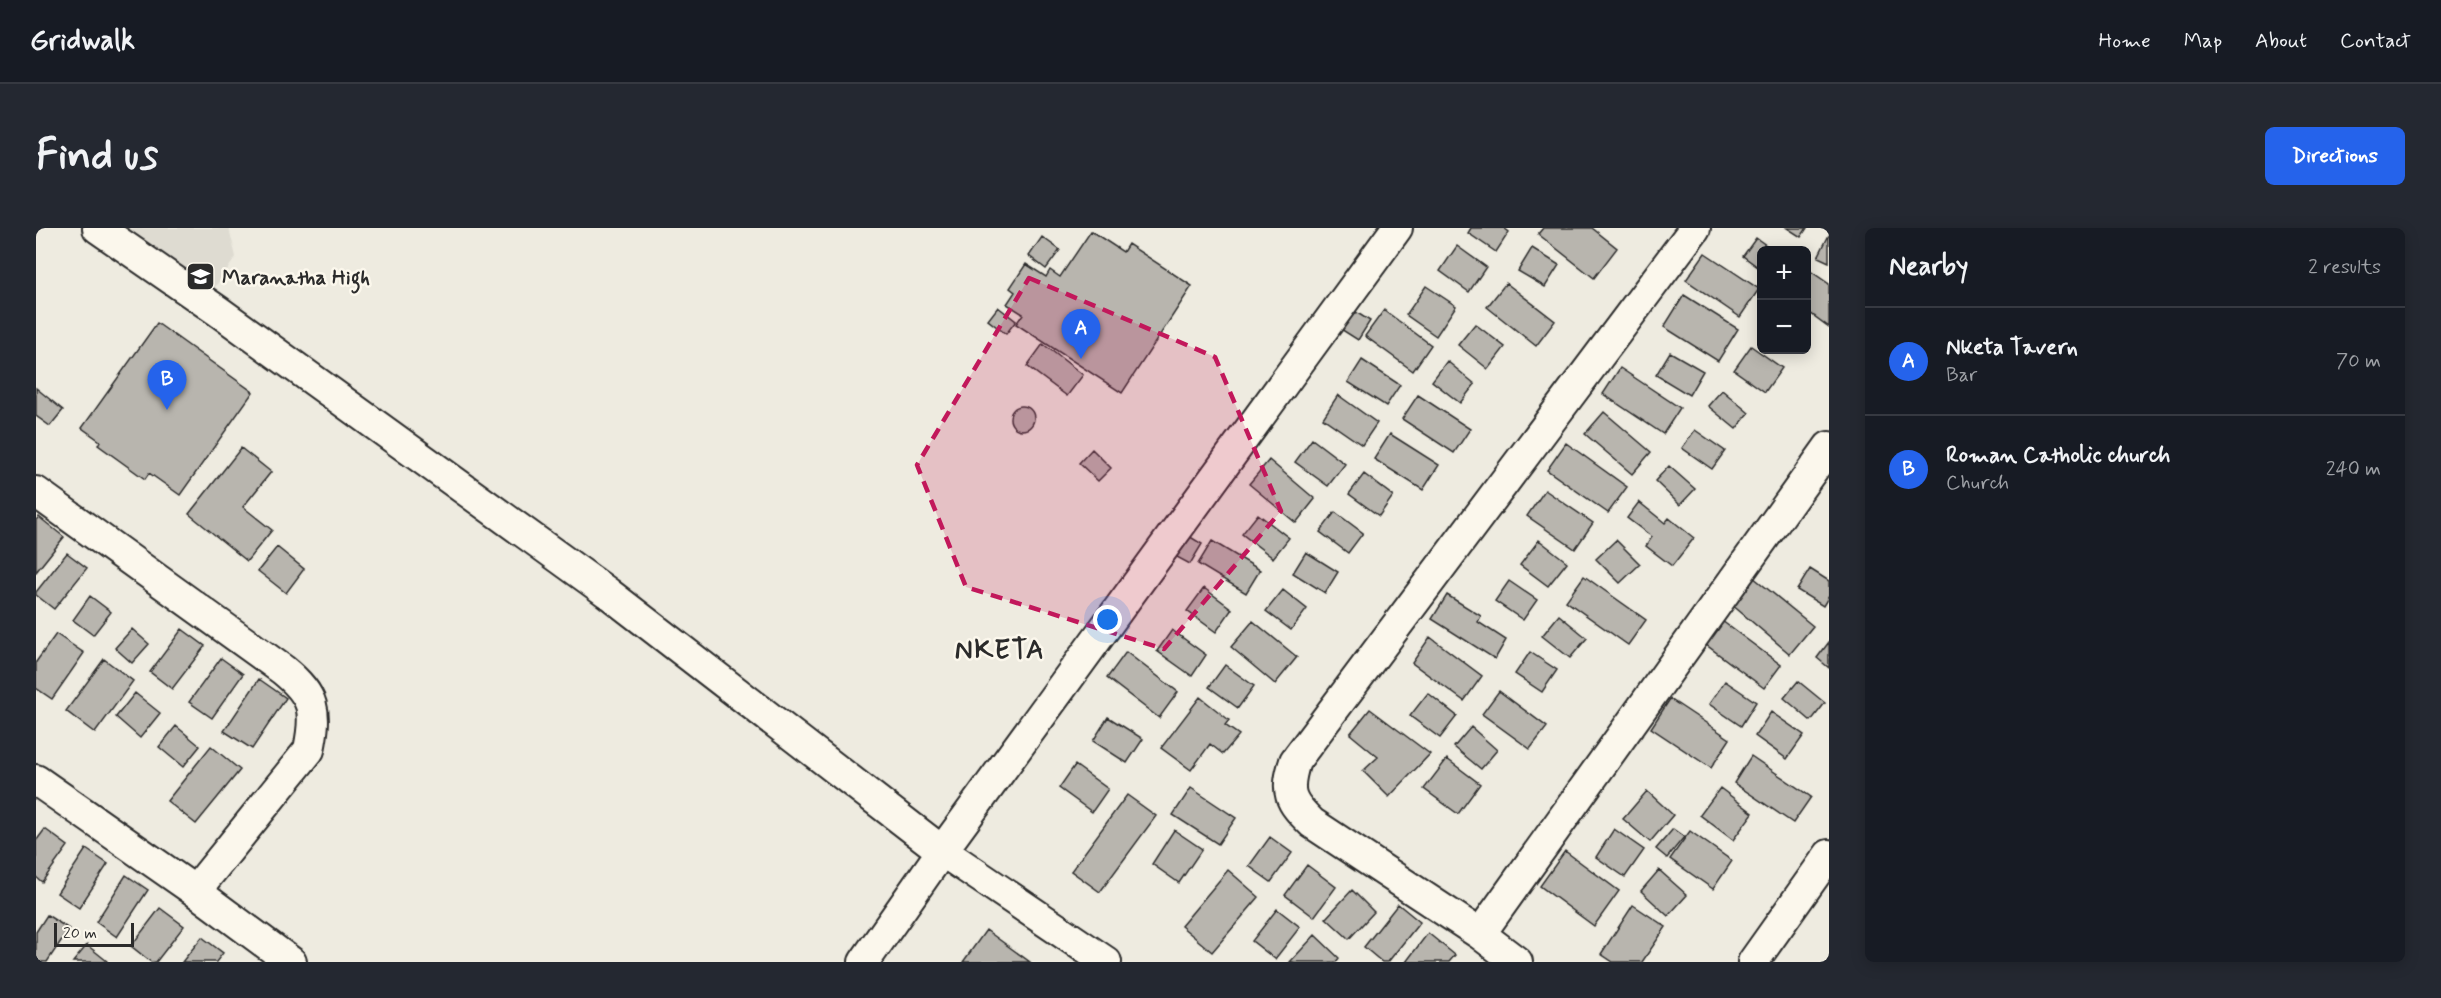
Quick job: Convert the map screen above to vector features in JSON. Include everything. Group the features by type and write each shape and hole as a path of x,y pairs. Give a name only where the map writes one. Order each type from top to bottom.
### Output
{"street":[{"path":"98,228 218,311 608,592 942,851 1106,962"},
{"path":"864,962 942,851 1396,228"},
{"path":"1517,962 1480,933 1312,823 1294,807 1289,791 1290,777 1295,761 1695,228"},
{"path":"1480,933 1829,447"},
{"path":"36,492 283,670 301,684 312,702 314,725 309,750 195,891"},
{"path":"36,780 195,891 291,962"},
{"path":"1753,962 1829,855"}],"highlighted area":[{"path":"1029,278 1215,357 1281,511 1164,649 966,587 917,465"}],"shaded area":[{"name":"Maranatha High","path":"110,228 229,228 236,257 208,297"}],"building":[{"path":"1471,228 1504,228 1509,232 1496,252 1468,233"},
{"path":"1543,228 1592,228 1617,248 1594,278 1538,234"},
{"path":"1787,228 1807,228 1801,237"},
{"path":"1091,231 1123,252 1128,244 1192,286 1122,393 1016,324 1023,314 1007,304 1015,292 1010,288 1026,264 1046,277 1050,270 1060,277"},
{"path":"1829,235 1829,262 1818,257"},
{"path":"1042,237 1060,250 1046,269 1029,256"},
{"path":"1756,238 1767,246 1757,246 1757,266 1743,256"},
{"path":"1457,246 1486,267 1469,292 1440,271"},
{"path":"1532,248 1559,265 1545,287 1518,271"},
{"path":"1705,253 1757,288 1757,292 1740,317 1686,280"},
{"path":"1811,271 1829,284 1829,327 1811,314"},
{"path":"1506,283 1555,321 1536,346 1487,307"},
{"path":"1426,286 1456,306 1436,336 1406,315"},
{"path":"1684,295 1738,329 1718,361 1664,327"},
{"path":"998,307 1016,321 1006,334 988,320"},
{"path":"1348,307 1370,321 1358,340 1336,326"},
{"path":"1384,310 1431,345 1413,371 1365,336"},
{"path":"157,323 253,392 180,495 149,473 145,479 98,445 100,441 82,428"},
{"path":"1475,324 1505,347 1488,369 1458,345"},
{"path":"1043,344 1083,375 1067,396 1027,366"},
{"path":"1751,346 1757,350 1757,354 1762,354 1782,368 1765,392 1734,370"},
{"path":"1670,352 1703,371 1689,395 1656,375"},
{"path":"1362,360 1400,385 1386,406 1348,382"},
{"path":"1447,361 1475,384 1460,403 1432,381"},
{"path":"1620,368 1680,408 1663,434 1603,394"},
{"path":"36,388 63,410 50,426 36,416"},
{"path":"1722,390 1749,413 1736,429 1708,406"},
{"path":"1338,395 1377,423 1362,445 1323,418"},
{"path":"1418,395 1470,429 1454,453 1402,419"},
{"path":"1017,406 1027,406 1034,413 1034,423 1027,430 1017,430 1010,423 1010,413"},
{"path":"1604,412 1651,452 1632,474 1585,434"},
{"path":"1695,430 1725,451 1712,469 1682,448"},
{"path":"1390,434 1439,465 1423,490 1374,459"},
{"path":"1312,439 1345,464 1328,486 1295,462"},
{"path":"1566,443 1627,487 1608,513 1547,470"},
{"path":"241,448 271,472 243,507 272,530 247,561 189,514"},
{"path":"1092,449 1111,468 1098,481 1079,463"},
{"path":"1269,460 1315,499 1296,523 1249,484"},
{"path":"1669,466 1695,489 1680,505 1655,481"},
{"path":"1364,474 1393,496 1379,516 1349,494"},
{"path":"1545,490 1593,523 1575,549 1527,516"},
{"path":"1639,502 1665,523 1669,518 1694,538 1672,566 1646,546 1652,537 1627,518"},
{"path":"1335,512 1363,533 1348,553 1320,532"},
{"path":"1258,514 1289,538 1273,558 1242,534"},
{"path":"39,517 64,537 36,572 36,520"},
{"path":"1187,535 1202,544 1190,564 1175,556"},
{"path":"1539,540 1567,562 1548,586 1520,565"},
{"path":"1616,540 1640,564 1620,583 1596,559"},
{"path":"1212,541 1260,570 1246,593 1198,564"},
{"path":"277,547 304,569 286,593 258,571"},
{"path":"1306,552 1338,572 1325,593 1293,573"},
{"path":"67,553 87,568 54,609 36,595 36,592"},
{"path":"1810,569 1829,581 1829,596 1823,606 1797,590"},
{"path":"1584,576 1646,620 1628,645 1566,601"},
{"path":"1753,577 1813,626 1790,654 1731,604"},
{"path":"1509,581 1537,600 1523,620 1495,601"},
{"path":"1204,588 1232,609 1216,632 1187,611"},
{"path":"1283,590 1307,609 1291,630 1266,611"},
{"path":"1447,595 1481,616 1478,622 1506,640 1495,659 1432,619"},
{"path":"90,596 111,612 93,635 73,620"},
{"path":"1559,615 1587,638 1570,658 1542,636"},
{"path":"1253,621 1297,657 1275,684 1231,647"},
{"path":"1722,621 1781,665 1764,688 1705,644"},
{"path":"132,629 149,644 132,663 115,648"},
{"path":"182,629 205,646 172,689 150,672"},
{"path":"1172,630 1206,655 1192,676 1157,651"},
{"path":"56,634 84,653 52,699 36,688 36,662"},
{"path":"1430,637 1482,676 1464,701 1412,663"},
{"path":"1829,642 1829,668 1817,658"},
{"path":"1126,652 1178,692 1159,718 1107,678"},
{"path":"1530,652 1557,670 1542,692 1515,674"},
{"path":"221,658 243,674 212,718 189,702"},
{"path":"104,659 133,681 95,733 66,711"},
{"path":"1225,665 1254,686 1238,708 1209,687"},
{"path":"259,679 286,698 252,749 224,731"},
{"path":"1725,681 1756,702 1741,726 1709,704"},
{"path":"1798,681 1825,703 1811,721 1784,698"},
{"path":"1499,691 1547,727 1530,749 1482,714"},
{"path":"135,693 160,713 140,738 116,717"},
{"path":"1428,693 1457,716 1440,738 1410,716"},
{"path":"1200,697 1229,720 1225,725 1239,735 1223,754 1210,744 1191,770 1161,748"},
{"path":"1670,699 1730,739 1711,768 1651,728"},
{"path":"1370,709 1430,754 1389,797 1363,771 1378,757 1350,734"},
{"path":"1771,712 1804,735 1787,759 1755,736"},
{"path":"1108,717 1143,739 1127,763 1093,741"},
{"path":"176,726 200,746 183,767 159,747"},
{"path":"1471,727 1497,750 1481,769 1454,747"},
{"path":"211,746 240,770 196,824 167,801"},
{"path":"1751,756 1811,797 1793,823 1734,783"},
{"path":"1447,759 1480,784 1458,814 1424,789"},
{"path":"1075,765 1108,789 1092,812 1059,788"},
{"path":"1191,788 1236,818 1218,844 1173,815"},
{"path":"1720,788 1753,813 1733,840 1700,815"},
{"path":"1647,791 1673,815 1650,842 1623,819"},
{"path":"1127,795 1156,816 1100,892 1071,871"},
{"path":"45,829 68,846 42,882 36,877 36,841"},
{"path":"1614,829 1644,850 1625,877 1596,857"},
{"path":"1673,829 1684,837 1667,858 1656,849"},
{"path":"1174,830 1202,849 1179,883 1152,864"},
{"path":"1690,831 1732,861 1713,889 1670,859"},
{"path":"1270,837 1292,853 1271,882 1249,866"},
{"path":"86,849 108,864 79,908 57,893"},
{"path":"1565,851 1619,891 1594,926 1540,886"},
{"path":"1307,865 1336,887 1314,917 1285,895"},
{"path":"1228,870 1259,897 1212,952 1181,926"},
{"path":"1659,870 1687,895 1668,916 1641,891"},
{"path":"126,875 148,890 117,937 96,922"},
{"path":"1352,890 1374,912 1349,939 1326,918"},
{"path":"1398,904 1420,922 1388,962 1382,962 1364,947"},
{"path":"1633,905 1666,927 1642,962 1613,962 1601,954"},
{"path":"160,908 184,926 156,962 151,962 131,946"},
{"path":"1277,909 1300,927 1275,959 1252,941"},
{"path":"47,915 69,929 47,962 36,962 36,932"},
{"path":"986,930 1030,962 963,962"},
{"path":"1428,933 1455,955 1449,962 1406,962"},
{"path":"1315,935 1339,958 1336,962 1290,962"},
{"path":"202,937 223,953 216,962 182,962"},
{"path":"87,945 107,961 107,962 73,962"}],"place":[{"name":"Maranatha High","path":"201,277"},
{"name":"Nketa Tavern","path":"1081,359"},
{"name":"Roman Catholic church","path":"167,410"}],"district":[{"name":"NKETA","path":"1000,649"}]}
